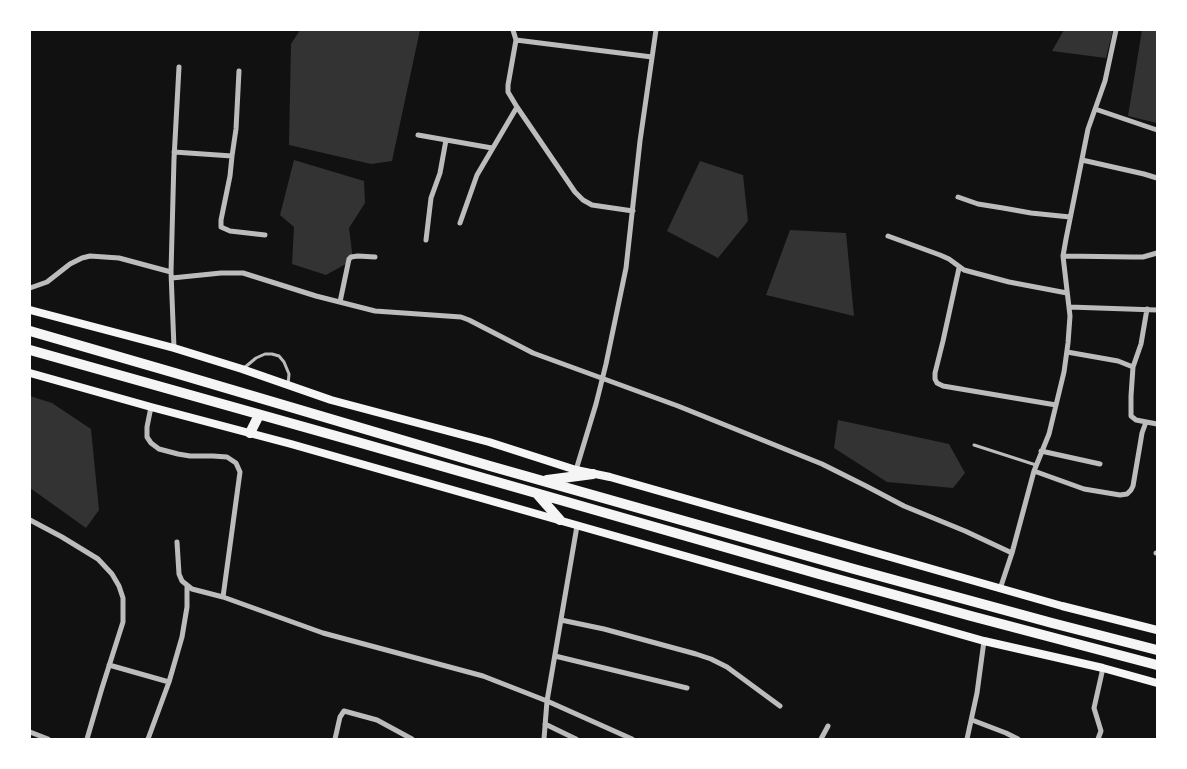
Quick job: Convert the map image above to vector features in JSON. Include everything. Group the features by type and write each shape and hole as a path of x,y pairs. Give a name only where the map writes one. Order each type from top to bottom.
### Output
{"highway":[{"path":"30,331 542,480 962,599 1157,650"},
{"path":"30,350 971,616 1157,664"},
{"path":"250,433 259,415"},
{"path":"542,480 593,474"},
{"path":"538,495 560,520"}],"main road":[{"path":"30,310 174,348 331,400 489,442 576,470 620,480 1000,589 1157,630"},
{"path":"30,372 984,641 1103,668 1157,683"}],"street":[{"path":"513,30 516,40 508,92 517,107 575,192 583,200 592,205 633,212"},
{"path":"576,470 603,378 626,268 640,141 656,30"},
{"path":"1000,589 1012,553 1035,468 1048,434 1064,372 1070,316 1063,256 1088,129 1104,81 1116,30"},
{"path":"516,40 652,57"},
{"path":"174,348 171,275 174,152 179,67"},
{"path":"239,71 236,129 221,227 230,231 265,235"},
{"path":"460,223 477,175 517,107"},
{"path":"1095,109 1157,130"},
{"path":"418,135 492,148"},
{"path":"426,240 431,198 440,173 446,140"},
{"path":"174,152 232,156"},
{"path":"1082,160 1157,178"},
{"path":"958,197 978,204 1070,217"},
{"path":"888,236 940,255 964,270 991,278 1067,293"},
{"path":"1063,256 1138,257 1157,252"},
{"path":"30,288 47,282 70,264 90,256 119,258 171,275 243,273 375,311 461,317 533,353 678,406 822,464 904,506 1012,553"},
{"path":"340,302 349,259 358,256 375,257"},
{"path":"959,268 935,373 937,383 943,386 1056,405"},
{"path":"1069,307 1157,310"},
{"path":"1147,309 1141,344 1134,367 1131,416 1136,420 1157,424"},
{"path":"1067,352 1118,361 1134,367"},
{"path":"151,407 147,437 151,444 159,449 178,454 227,457 236,463 240,472 223,597"},
{"path":"1035,468 1084,489 1120,495 1126,494 1133,486 1142,433 1146,422"},
{"path":"1041,451 1100,464"},
{"path":"30,520 98,559 112,574 123,598 123,622 87,739"},
{"path":"544,739 547,701 577,526"},
{"path":"178,542 182,581 192,588 223,597 323,633 483,676 547,701 632,739"},
{"path":"148,739 169,682 184,629 187,585"},
{"path":"561,620 604,629 696,654 734,671 780,706"},
{"path":"967,739 972,720 984,641"},
{"path":"555,656 687,688"},
{"path":"109,665 169,682"},
{"path":"1098,739 1101,731 1094,708 1103,668"},
{"path":"335,739 340,717 344,710 377,720 412,739"},
{"path":"972,720 1018,739"},
{"path":"546,724 576,739"},
{"path":"821,739 828,726"},
{"path":"30,732 48,739"}],"lane":[{"path":"242,369 256,358 265,354 279,356 289,374 288,386"},
{"path":"974,445 1035,468"}],"shaded area":[{"path":"300,30 420,30 392,161 371,164 289,145 291,44"},
{"path":"1064,30 1113,30 1106,58 1052,51"},
{"path":"1142,30 1157,30 1157,123 1128,116"},
{"path":"294,160 364,181 365,203 349,228 353,260 326,275 292,264 294,227 280,215"},
{"path":"700,161 743,175 748,221 718,258 667,231"},
{"path":"790,230 846,233 854,316 766,295"},
{"path":"30,396 52,403 91,429 99,510 86,528 30,488"},
{"path":"838,420 949,444 965,473 953,488 887,482 834,448"}]}
